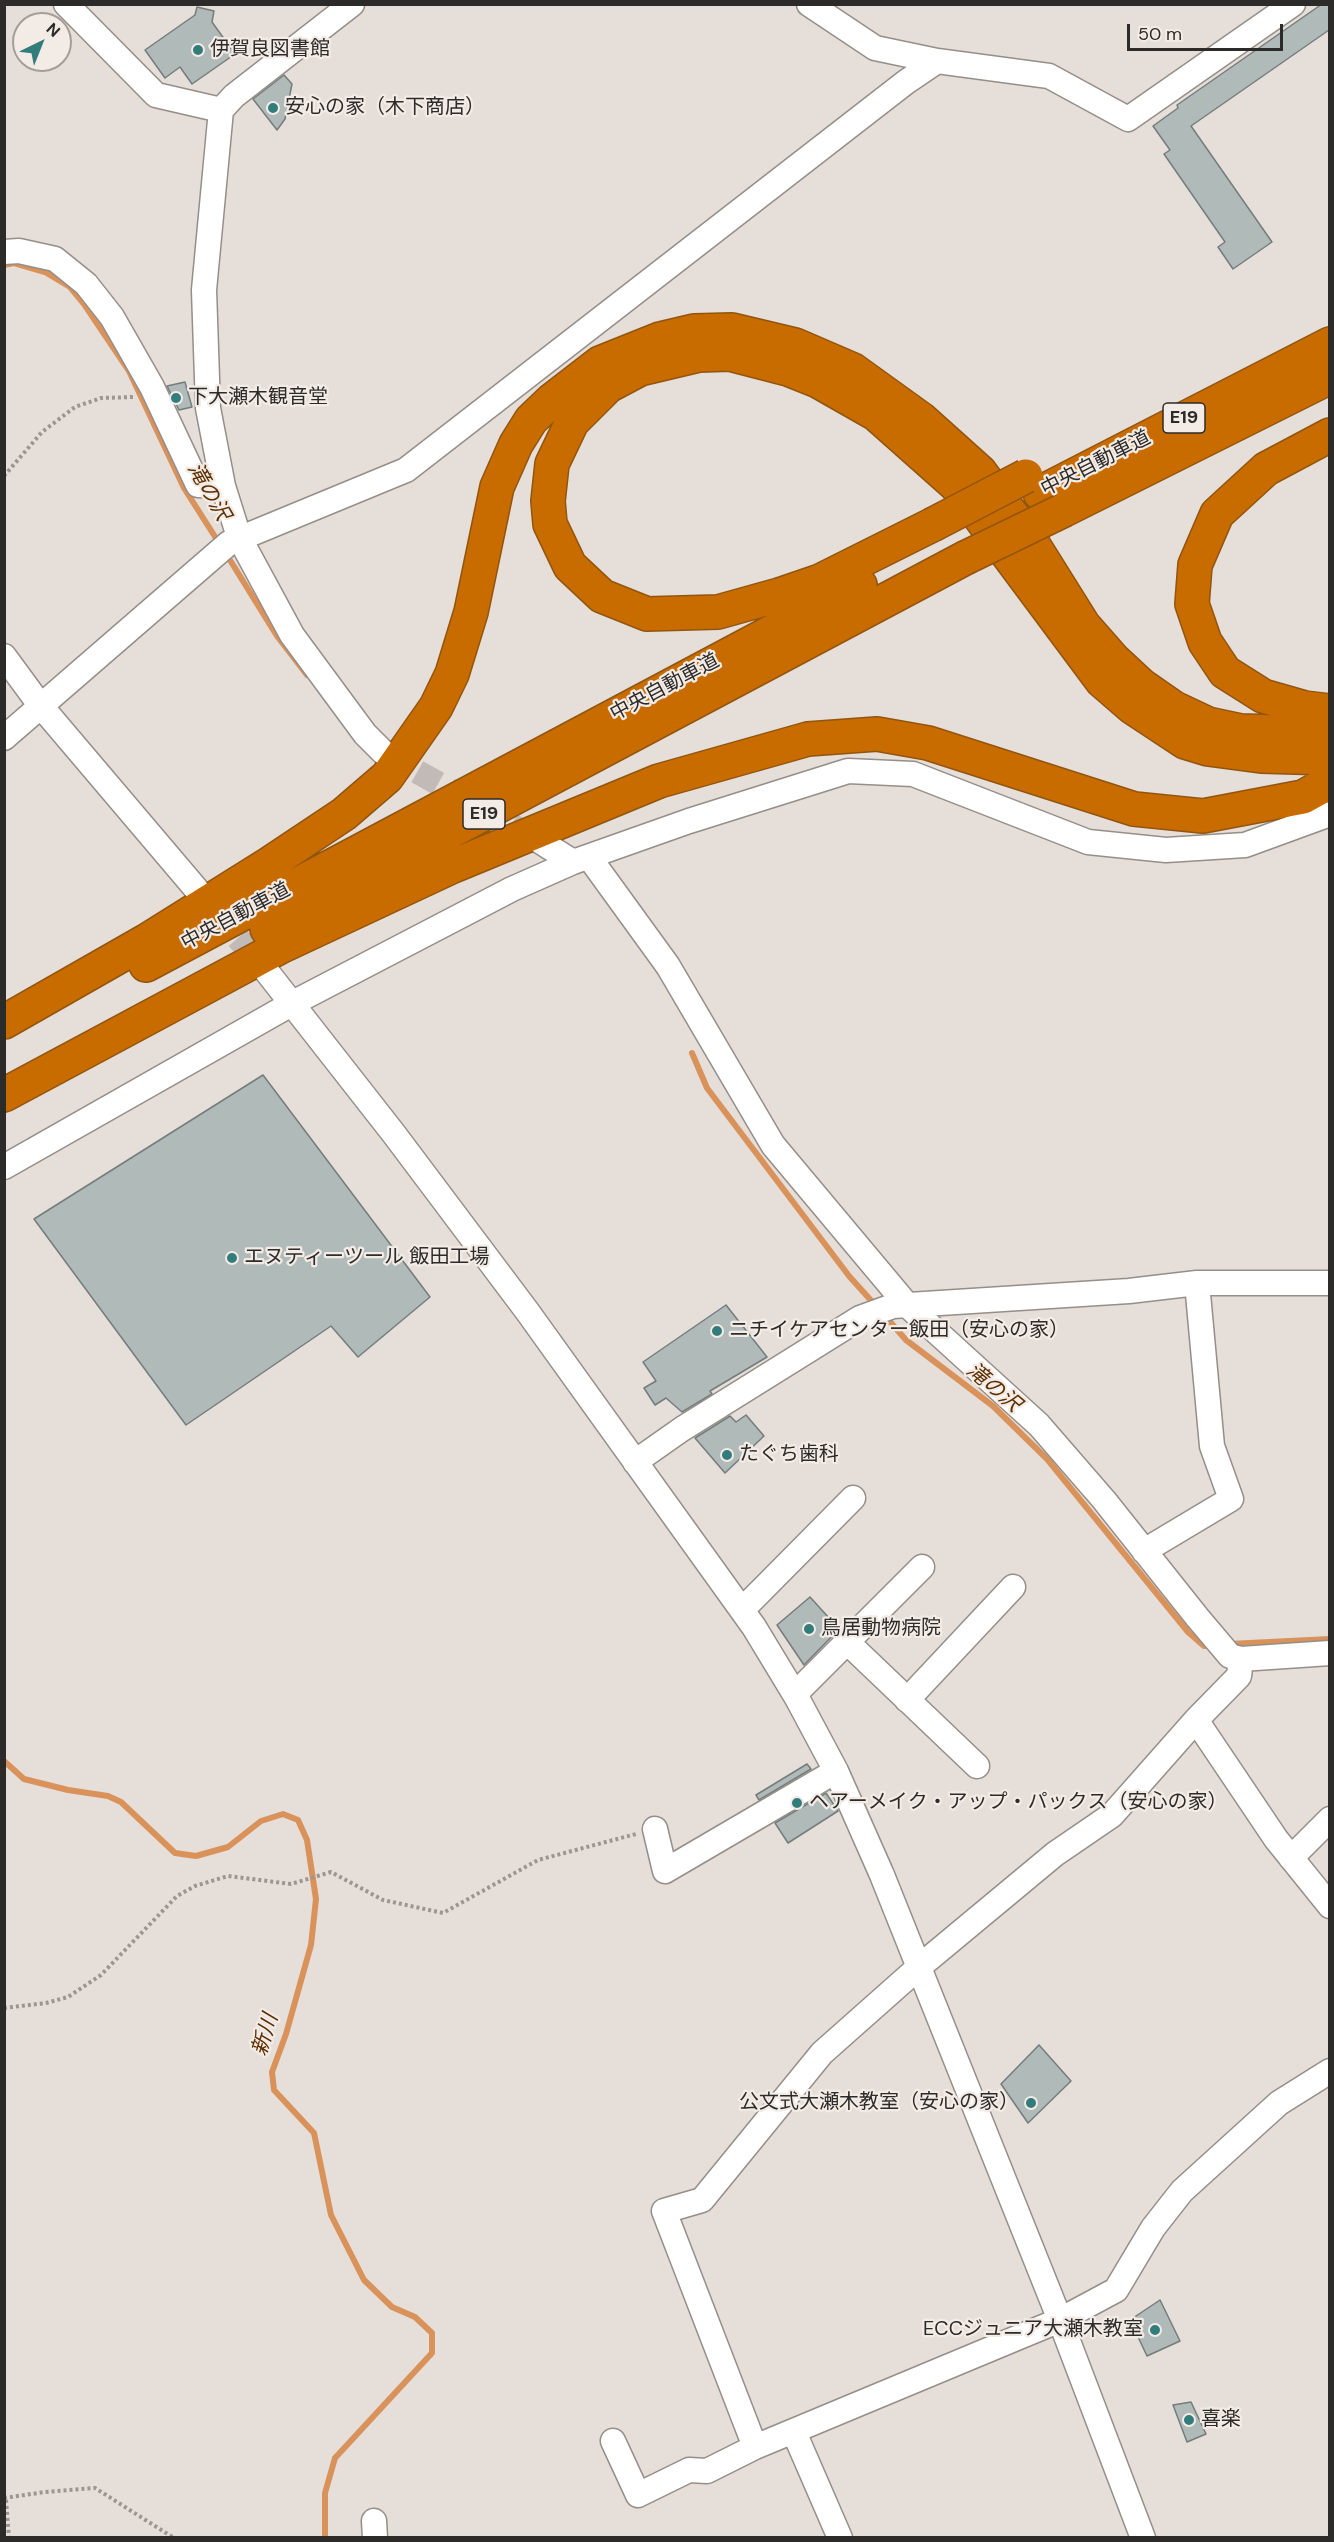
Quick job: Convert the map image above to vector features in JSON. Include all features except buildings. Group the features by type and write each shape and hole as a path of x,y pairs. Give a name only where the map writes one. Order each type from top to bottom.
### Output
{"highway":[{"path":"4,1022 146,941 260,870 344,814 387,777 436,707 452,674 471,612 497,487 516,444 531,420 552,400 600,363 671,336 694,331 732,330 795,345 853,370 889,393 980,472 1029,538 1084,626 1141,686 1174,708 1208,724 1241,731 1313,733 1329,726"},
{"path":"1322,359 1264,359 1043,493 948,540 779,595 718,612 647,614 602,596 570,566 550,524 548,501 552,464 572,422 608,386 640,369 699,355 730,354 788,369 818,381 876,414 956,485 1102,681 1132,707 1185,742 1200,747 1261,756 1329,758"},
{"name":"中央自動車道","path":"4,1041 948,540 1322,359"},
{"path":"1329,435 1266,469 1217,514 1195,565 1192,604 1205,642 1225,672 1263,696 1305,708 1329,711"},
{"name":"中央自動車道","path":"4,1072 948,540"},
{"path":"4,1095 282,946 453,866 659,781 808,739 877,734 928,743 1134,809 1203,816 1303,796 1329,782"}],"street":[{"path":"66,4 156,95 221,110"},
{"path":"352,4 234,96 221,110 204,290 208,408 223,486 228,545 365,734 383,752"},
{"path":"809,4 875,48 937,62 1049,76 1128,118 1293,4"},
{"path":"4,738 228,545 406,471 906,82 937,62"},
{"path":"4,252 19,251 55,259 86,284 112,317 152,387 198,485 223,486"},
{"path":"4,656 40,705 197,890"},
{"path":"4,1167 293,1003 512,889 581,860 689,821 848,771 913,774 1089,842 1166,850 1245,845 1329,814"},
{"path":"538,840 581,860 668,966 773,1145 900,1306 1039,1425 1212,1635 1236,1658 1239,1676 1196,1720 1112,1815 1054,1854 919,1967 822,2053 702,2200 664,2211 755,2448"},
{"path":"264,968 527,1311 742,1610 795,1694 836,1771 919,1967 1060,2320 1143,2538"},
{"path":"635,1462 681,1428 868,1314 900,1306 1129,1291 1197,1282 1329,1282"},
{"path":"1144,1551 1231,1499 1212,1446 1197,1282"},
{"path":"742,1610 854,1498"},
{"path":"795,1694 922,1567"},
{"path":"907,1700 1013,1587"},
{"path":"847,1642 976,1766"},
{"path":"1236,1658 1329,1653"},
{"path":"1196,1720 1291,1858 1329,1906"},
{"path":"655,1829 666,1871 836,1771"},
{"path":"1291,1858 1329,1819"},
{"path":"612,2441 638,2495 689,2470 707,2471 755,2448 1060,2320 1116,2290 1153,2228 1182,2191 1279,2103 1329,2071"},
{"path":"794,2432 840,2538"}],"path":[{"path":"4,476 42,432 75,407 101,398 133,397"},
{"path":"4,2007 46,2003 68,1996 101,1975 177,1896 195,1886 228,1876 291,1884 331,1872 383,1900 443,1912 538,1860 655,1829"},
{"path":"9,2538 5,2499 24,2494 95,2488 174,2538"}],"waterway":[{"name":"滝の沢","path":"4,265 14,263 45,272 70,287 84,304 129,371 184,488 219,543"},
{"name":"滝の沢","path":"225,552 277,636 307,675"},
{"name":"滝の沢","path":"692,1053 707,1088 849,1276 876,1306"},
{"name":"滝の沢","path":"885,1316 906,1340 993,1406 1047,1459 1188,1632 1204,1646 1213,1645"},
{"name":"滝の沢","path":"1229,1644 1330,1639"},
{"name":"新川","path":"4,1761 24,1779 68,1790 108,1796 121,1802 175,1853 196,1856 228,1847 261,1821 283,1814 298,1820 307,1840 316,1899 311,1945 286,2034 272,2072 274,2090 314,2133 331,2215 364,2280 392,2307 415,2317 432,2333 432,2353 335,2458 325,2493 325,2538"}],"tunnel":[{"path":"386,754 538,840"},
{"path":"214,911 264,968"}],"place":[{"name":"伊賀良図書館","path":"198,50"},
{"name":"安心の家（木下商店）","path":"273,108"},
{"name":"下大瀬木観音堂","path":"176,398"},
{"name":"エヌティーツール 飯田工場","path":"232,1258"},
{"name":"ニチイケアセンター飯田（安心の家）","path":"717,1331"},
{"name":"たぐち歯科","path":"727,1455"},
{"name":"鳥居動物病院","path":"809,1629"},
{"name":"ヘアーメイク・アップ・パックス（安心の家）","path":"797,1803"},
{"name":"公文式大瀬木教室（安心の家）","path":"1031,2103"},
{"name":"ECCジュニア大瀬木教室","path":"1155,2330"},
{"name":"喜楽","path":"1189,2420"}]}
